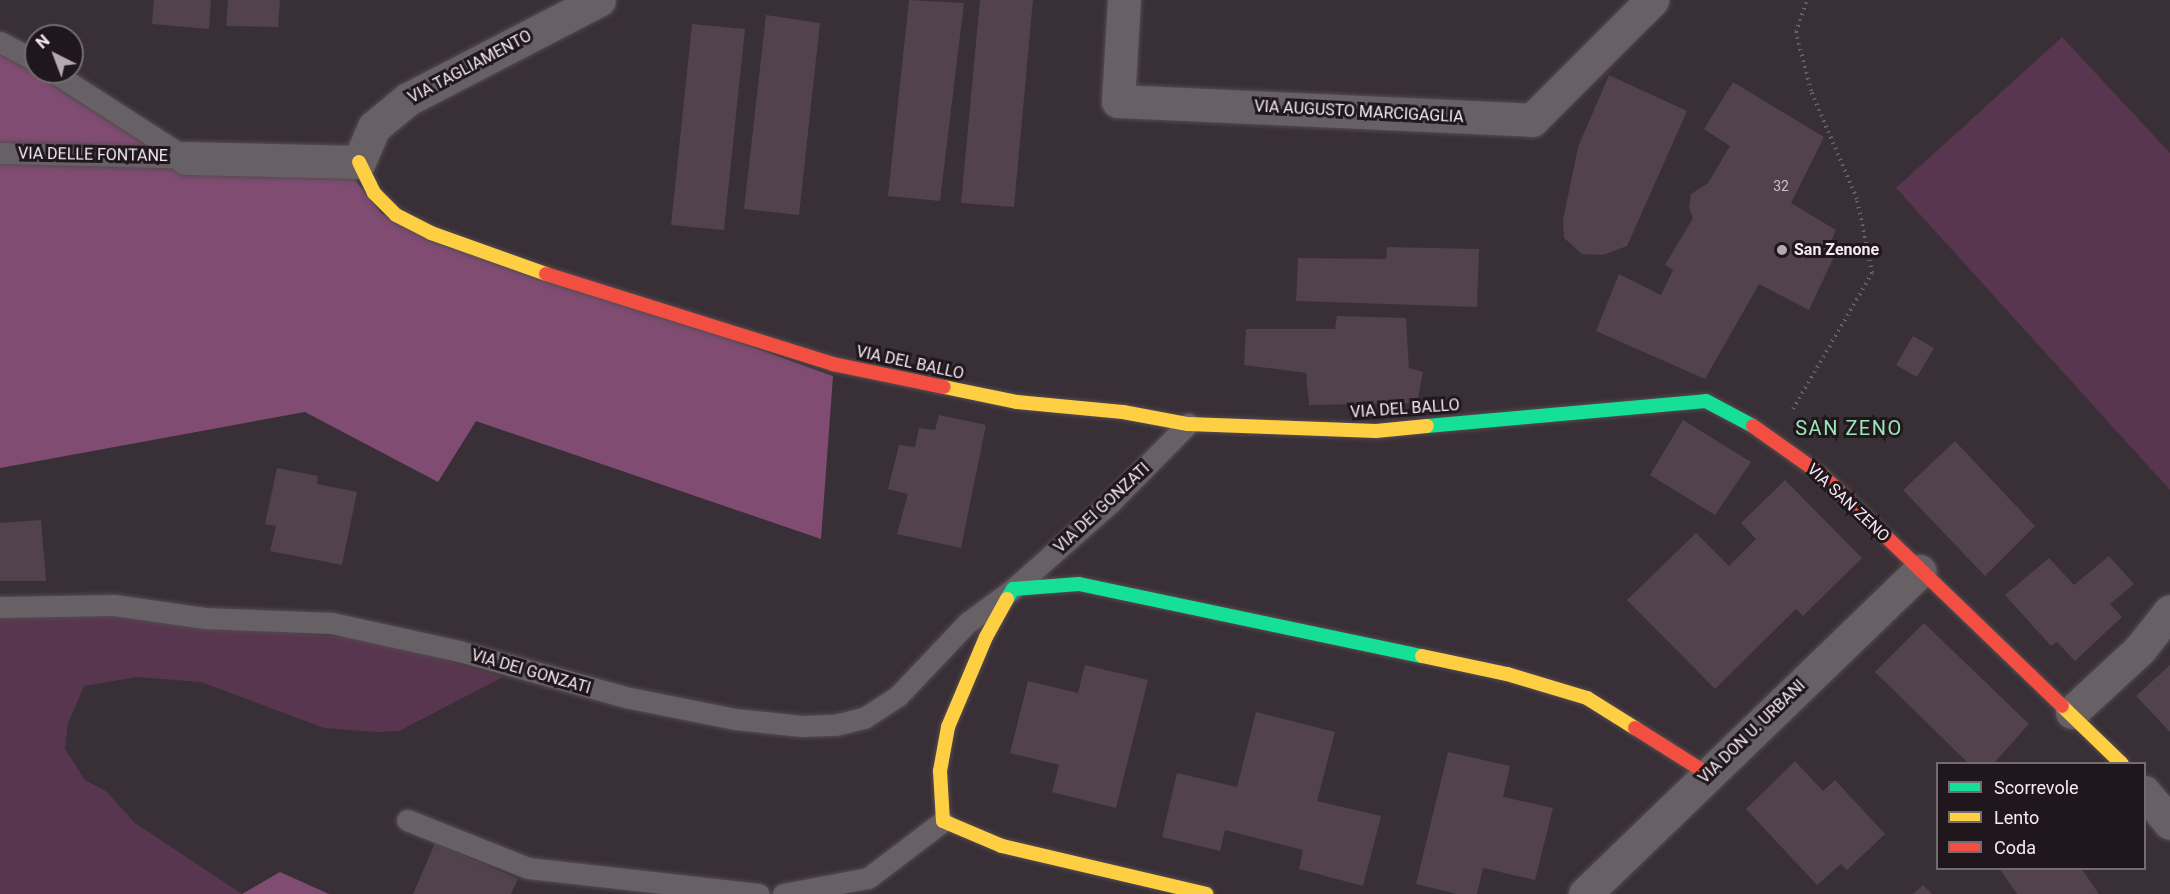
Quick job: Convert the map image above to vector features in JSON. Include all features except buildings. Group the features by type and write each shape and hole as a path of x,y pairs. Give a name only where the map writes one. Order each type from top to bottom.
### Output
{"street":[{"name":"VIA TAGLIAMENTO","path":"359,162 374,127 408,99 599,0"},
{"name":"VIA AUGUSTO MARCIGAGLIA","path":"1124,0 1118,101 1532,120 1652,0"},
{"path":"186,158 359,162"},
{"name":"VIA DEL BALLO","path":"359,162 374,193 396,215 431,233 587,289 832,364 1017,402 1123,412 1188,424 1376,431 1504,417"},
{"name":"VIA SAN ZENO","path":"1504,417 1706,400 1741,417 1822,475 1919,571 2072,712 2120,762"},
{"name":"VIA DON U. URBANI","path":"1585,894 1919,571"},
{"path":"1013,589 1079,584 1507,674 1587,698 1708,774"},
{"name":"VIA DEI GONZATI","path":"943,821 940,771 948,727 986,637 1013,589"},
{"path":"2072,712 2140,649 2170,612"},
{"path":"2146,793 2170,823"},
{"path":"943,821 1002,846 1206,894"}],"lane":[{"path":"0,42 24,55"},
{"path":"72,84 186,158"},
{"name":"VIA DELLE FONTANE","path":"0,153 186,158"},
{"name":"VIA DEI GONZATI","path":"0,608 114,605 204,618 332,623 459,651 630,698 735,719 802,726 835,725 864,718 898,696 967,623 1013,589 1111,502 1188,424"},
{"path":"407,820 528,868 759,894"},
{"path":"783,894 868,878 943,821"},
{"path":"586,875 602,894"}],"path":[{"path":"1774,441 1872,273 1857,200 1811,91 1796,32 1807,0"}],"shaded area":[{"path":"2062,37 2170,153 2170,490 1896,188"},
{"path":"0,51 24,66 24,84 51,84 182,168 349,172 382,214 833,376 821,539 476,421 438,482 305,412 0,468"},
{"path":"112,613 206,627 371,639 503,677 399,731 376,732 324,728 201,682 137,677 84,686 68,723 65,749 85,780 107,792 135,823 242,894 0,894 0,617"},
{"path":"280,872 329,894 242,894"}],"traffic: fast":[{"path":"1427,426 1706,401 1753,426"},
{"path":"1007,599 1013,589 1079,584 1422,656"}],"traffic: slow":[{"path":"359,162 374,193 396,215 431,233 546,274"},
{"path":"944,387 1017,402 1123,412 1188,424 1376,431 1427,426"},
{"path":"1007,599 986,637 948,727 940,771 943,821 1002,846 1206,894"},
{"path":"1422,656 1507,674 1587,698 1635,728"},
{"path":"2062,706 2120,762"}],"traffic: jam":[{"path":"546,274 833,364 944,387"},
{"path":"1753,426 1822,475 2062,706"},
{"path":"1635,728 1708,774"}],"place":[{"name":"San Zenone","path":"1782,250"}],"district":[{"name":"SAN ZENO","path":"1849,428"}]}
